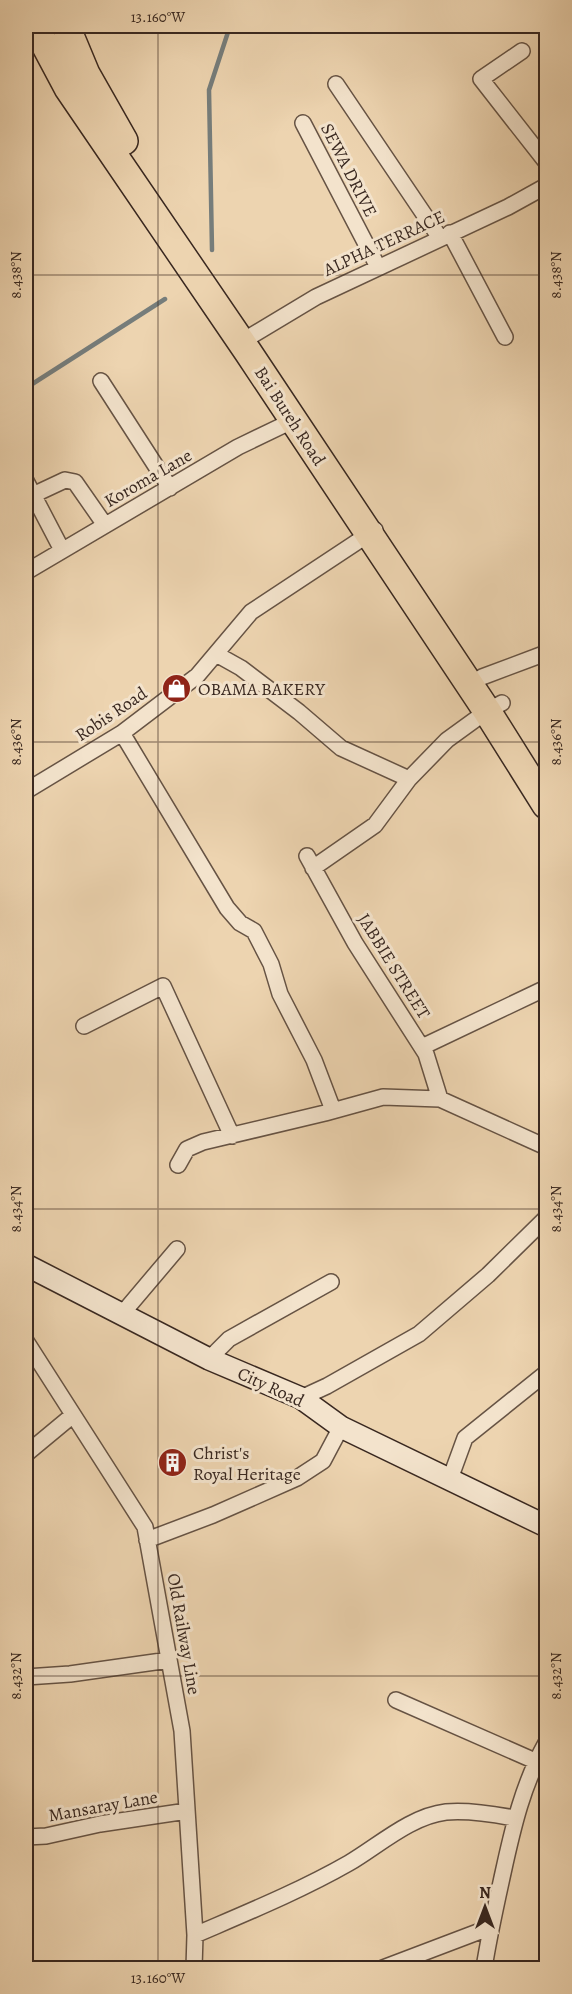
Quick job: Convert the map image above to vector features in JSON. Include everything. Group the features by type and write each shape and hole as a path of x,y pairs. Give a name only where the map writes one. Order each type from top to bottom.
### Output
{"highway":[{"name":"Bai Bureh Road","path":"66,26 86,74 147,181 292,421 482,676 494,707 546,805"},
{"name":"Bai Bureh Road","path":"33,34 68,88 245,340 494,707 546,772"}],"main road":[{"name":"City Road","path":"26,1265 209,1359 301,1398 339,1431 450,1479 546,1526"}],"street":[{"path":"522,51 481,79 546,162"},
{"path":"336,84 445,236 505,337"},
{"name":"SEWA DRIVE","path":"303,123 378,267"},
{"name":"ALPHA TERRACE","path":"245,340 316,297 508,207 546,186"},
{"path":"101,381 170,488"},
{"name":"Koroma Lane","path":"26,572 238,447 292,421"},
{"path":"33,495 65,480 75,482 105,525"},
{"path":"26,481 62,550"},
{"name":"Robis Road","path":"26,791 122,733 197,676 251,612 374,530"},
{"path":"482,676 546,653"},
{"path":"216,654 241,668 291,705 341,748 409,778 447,740 494,707"},
{"path":"122,733 227,908 240,923 254,932 271,964 280,994 314,1060 333,1110"},
{"name":"JABBIE STREET","path":"409,778 375,825 310,862 355,943 426,1054 440,1099"},
{"path":"84,1026 163,986 232,1136"},
{"path":"422,1047 546,988"},
{"path":"178,1165 187,1149 203,1142 383,1097 440,1099 546,1147"},
{"path":"301,1398 327,1386 419,1334 488,1275 546,1218"},
{"path":"122,1314 177,1249"},
{"path":"209,1359 230,1339 331,1282"},
{"name":"Old Railway Line","path":"26,1341 145,1527 182,1731 195,1935 194,1968"},
{"path":"450,1479 465,1438 546,1373"},
{"path":"26,1454 73,1415"},
{"path":"147,1540 213,1515 297,1478 323,1461 339,1431 360,1445"},
{"path":"26,1677 70,1674 169,1660"},
{"path":"396,1700 535,1761"},
{"path":"484,1968 514,1818 535,1761 546,1743"},
{"name":"Mansaray Lane","path":"26,1837 46,1836 100,1824 187,1811"},
{"path":"195,1935 266,1904 348,1863 409,1824 445,1812 488,1813 514,1818"},
{"path":"383,1968 491,1927"}],"waterway":[{"path":"212,250 209,90 230,26"},
{"path":"26,388 165,299"}],"place":[{"name":"OBAMA BAKERY","path":"177,689"},
{"name":"Christ's Royal Heritage","path":"172,1463"}]}
